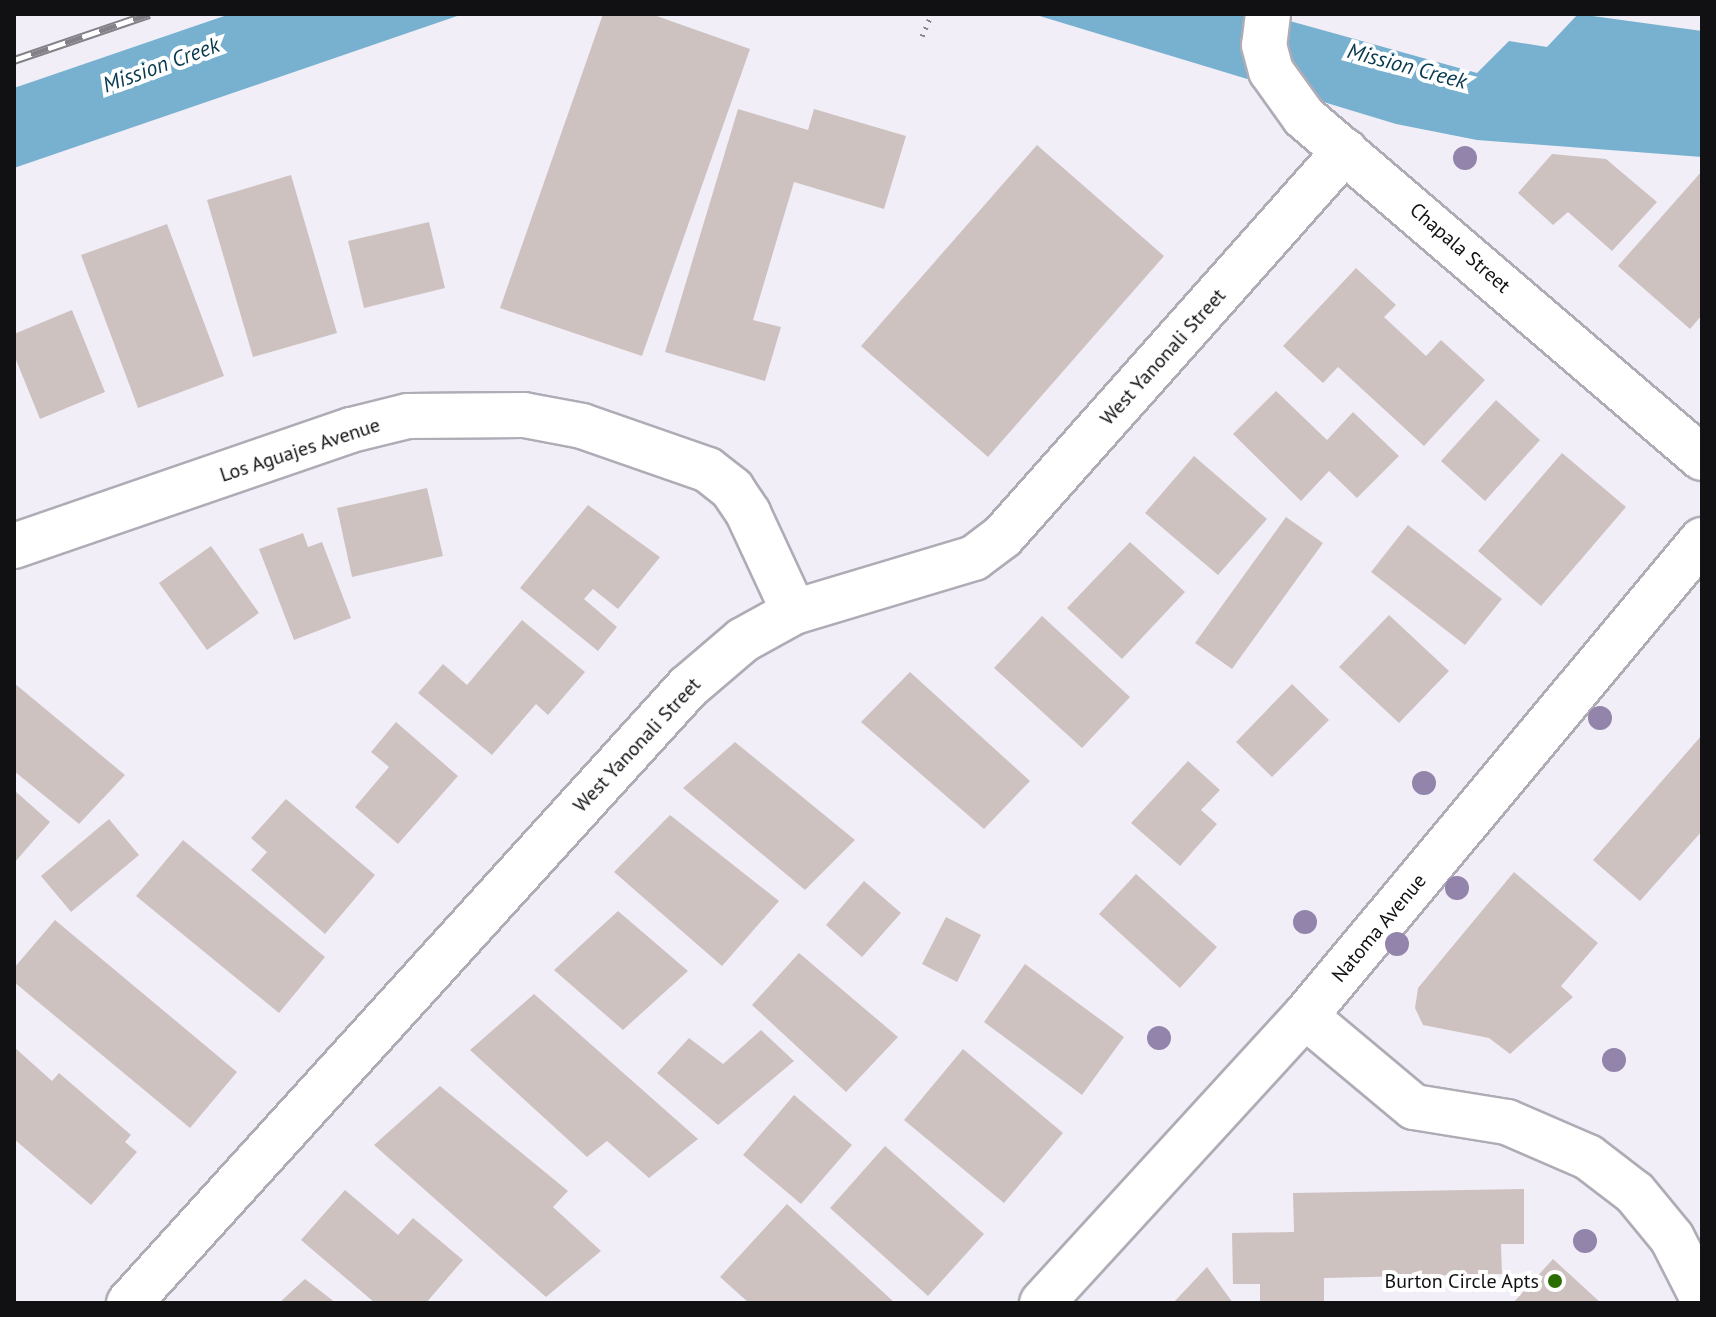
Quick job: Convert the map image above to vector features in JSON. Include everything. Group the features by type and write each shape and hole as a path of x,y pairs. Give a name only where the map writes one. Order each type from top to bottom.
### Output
{"street":[{"name":"Chapala Street","path":"1268,14 1264,45 1271,71 1304,117 1702,458"},
{"name":"West Yanonali Street","path":"129,1303 688,687 743,640 794,612 974,558 1003,536 1345,151"},
{"name":"Los Aguajes Avenue","path":"14,546 351,430 408,416 524,415 582,426 708,470 732,489 748,513 794,612"},
{"name":"Natoma Avenue","path":"1042,1303 1305,1016 1702,540"},
{"path":"1305,1016 1414,1107 1507,1122 1588,1157 1635,1193 1662,1227 1702,1297"}],"path":[{"path":"922,36 932,14"}],"water":[{"name":"Mission Creek","path":"230,14 463,14 14,168 14,88"},
{"name":"Mission Creek","path":"1033,14 1265,14 1477,73 1509,41 1547,47 1578,14 1702,31 1702,157 1477,140 1396,124"}],"building":[{"path":"603,14 651,14 750,49 642,356 500,308"},
{"path":"738,109 808,130 814,109 906,136 884,209 794,182 753,320 781,327 765,381 665,352"},
{"path":"1037,145 1164,256 988,457 861,346"},
{"path":"1552,154 1606,159 1657,202 1612,251 1568,212 1553,225 1518,193"},
{"path":"1702,171 1702,315 1690,329 1618,266"},
{"path":"291,175 337,333 253,357 207,200"},
{"path":"429,222 445,288 364,308 348,241"},
{"path":"167,224 224,376 138,408 81,255"},
{"path":"1356,268 1396,305 1384,317 1426,356 1441,340 1485,380 1424,446 1338,367 1323,383 1283,346"},
{"path":"72,310 105,392 40,419 14,355 14,334"},
{"path":"1276,391 1327,440 1353,412 1399,456 1357,498 1329,471 1301,501 1233,434"},
{"path":"1496,400 1540,440 1485,501 1441,461"},
{"path":"1562,453 1626,507 1541,606 1478,551"},
{"path":"1194,456 1267,519 1218,575 1145,513"},
{"path":"427,488 443,556 352,577 337,508"},
{"path":"588,505 660,557 618,609 593,589 584,599 617,627 598,651 520,588"},
{"path":"1286,517 1323,543 1232,669 1195,643"},
{"path":"1408,525 1502,599 1465,645 1371,572"},
{"path":"303,533 308,547 322,542 351,618 294,640 259,549"},
{"path":"1130,542 1185,592 1122,659 1067,608"},
{"path":"211,546 259,613 207,650 159,583"},
{"path":"1389,615 1449,671 1399,723 1339,667"},
{"path":"1042,616 1130,697 1082,748 994,668"},
{"path":"522,620 585,672 548,715 536,704 492,755 418,693 443,664 467,685"},
{"path":"910,672 1030,781 984,829 861,722"},
{"path":"14,683 125,775 79,824 14,771"},
{"path":"1292,684 1329,720 1272,777 1236,742"},
{"path":"396,722 458,776 398,844 355,807 389,767 371,752"},
{"path":"1702,735 1702,831 1640,901 1593,860"},
{"path":"735,742 855,840 805,890 683,788"},
{"path":"1188,761 1220,790 1201,810 1217,824 1180,866 1131,823"},
{"path":"14,790 50,822 14,863"},
{"path":"286,799 375,875 325,934 251,870 267,852 251,838"},
{"path":"670,815 779,901 722,966 614,872"},
{"path":"109,819 139,855 71,912 41,876"},
{"path":"183,840 325,957 279,1013 136,896"},
{"path":"1514,872 1598,943 1561,986 1573,997 1510,1054 1489,1038 1423,1025 1415,1008 1418,988"},
{"path":"1136,874 1217,947 1180,988 1099,914"},
{"path":"864,881 901,913 862,957 826,925"},
{"path":"618,911 688,971 623,1030 554,970"},
{"path":"946,917 981,935 957,982 922,964"},
{"path":"55,920 237,1072 190,1128 14,982 14,968"},
{"path":"799,953 898,1037 846,1092 752,1005"},
{"path":"1025,964 1124,1037 1082,1095 984,1022"},
{"path":"534,994 698,1139 649,1178 607,1141 587,1157 470,1050"},
{"path":"761,1030 794,1061 718,1125 657,1073 689,1038 723,1064"},
{"path":"14,1047 52,1081 59,1073 131,1135 125,1142 137,1152 91,1205 14,1139"},
{"path":"963,1049 1063,1133 1004,1203 904,1120"},
{"path":"440,1086 568,1191 553,1207 601,1251 546,1297 374,1145"},
{"path":"794,1095 852,1145 801,1204 743,1155"},
{"path":"885,1146 984,1234 928,1296 830,1208"},
{"path":"1524,1189 1524,1244 1501,1244 1502,1274 1324,1278 1324,1303 1260,1303 1260,1284 1233,1284 1232,1233 1294,1232 1293,1193"},
{"path":"345,1190 398,1235 413,1218 463,1260 426,1303 375,1303 301,1240"},
{"path":"787,1204 895,1303 749,1303 720,1277"},
{"name":"Burton Circle Apts","path":"1553,1259 1601,1303 1513,1303"},
{"path":"1207,1267 1233,1303 1173,1303"},
{"path":"305,1279 336,1303 279,1303"}],"railway":[{"path":"14,60 149,14"}],"place":[{"name":"Burton Circle Apts","path":"1555,1281"}]}
